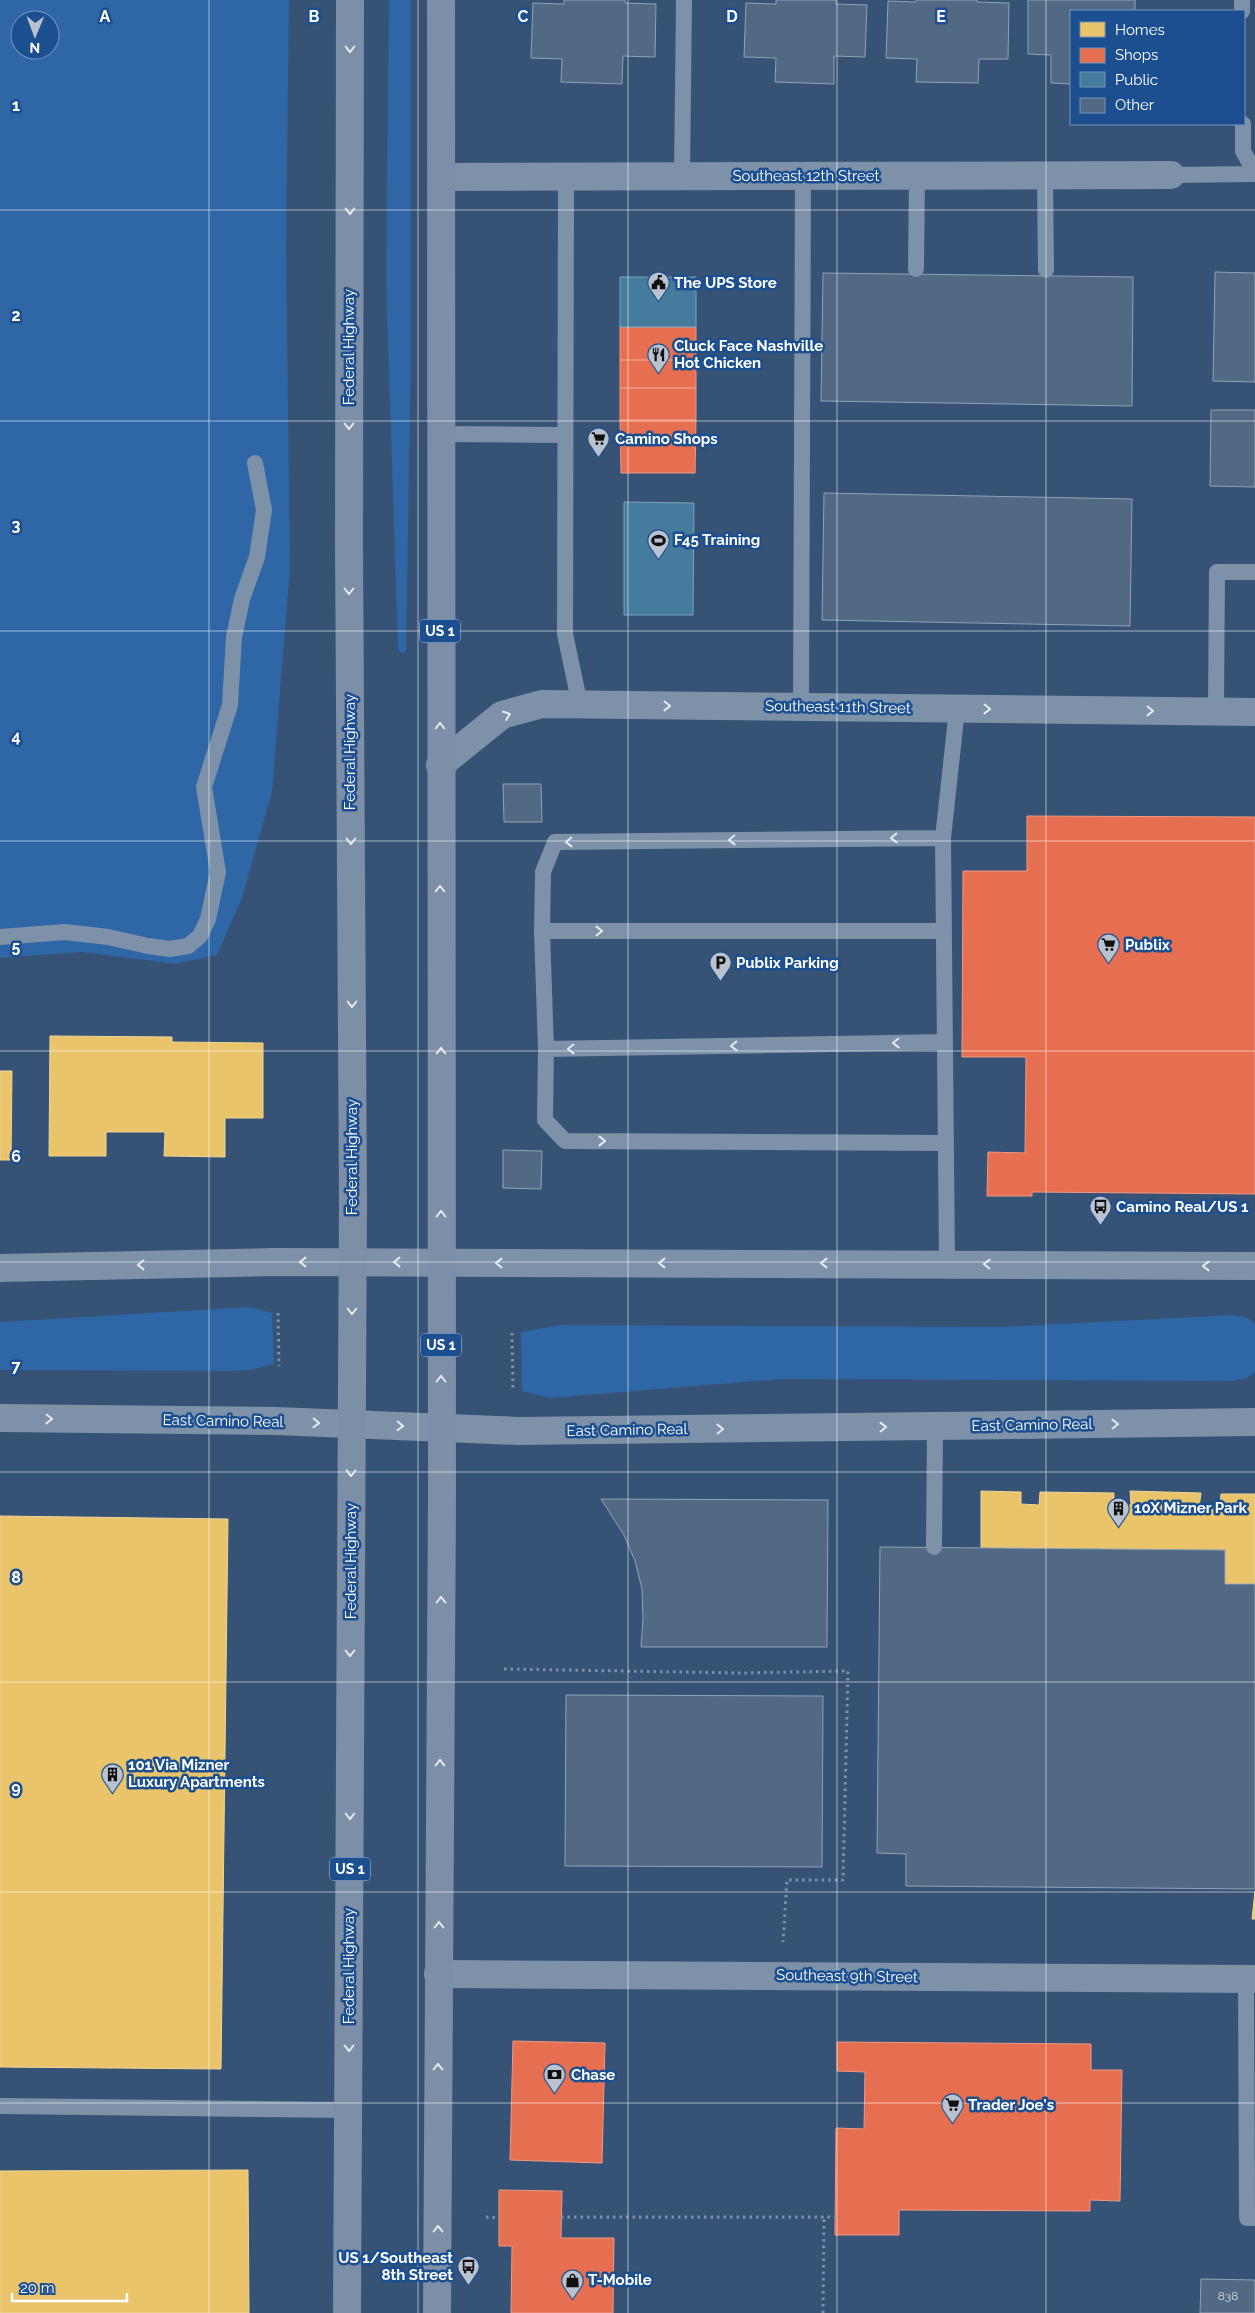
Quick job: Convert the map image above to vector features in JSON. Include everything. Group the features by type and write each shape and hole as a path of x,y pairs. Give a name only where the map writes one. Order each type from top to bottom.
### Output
{"main road":[{"name":"Federal Highway","path":"347,2313 352,1424 349,552 350,0"},
{"name":"US 1","path":"437,2313 442,1428 440,765 441,0"}],"street":[{"name":"Southeast 12th Street","path":"441,177 1171,175"},
{"name":"Southeast 11th Street","path":"440,765 502,715 542,704 1255,712"},
{"path":"0,1268 352,1262 1255,1266"},
{"name":"East Camino Real","path":"0,1418 276,1421 519,1431 1255,1422"},
{"name":"Southeast 9th Street","path":"438,1974 1250,1979"}],"lane":[{"path":"682,176 684,0"},
{"path":"1171,175 1255,174 1243,151 1243,125"},
{"path":"1045,175 1046,270"},
{"path":"566,176 565,634 580,704"},
{"path":"801,707 803,176"},
{"path":"916,269 917,176"},
{"path":"441,434 565,435"},
{"path":"0,936 65,932 108,937 170,949 188,946 200,936 208,919 218,872 204,787 230,705 234,637 242,599 258,557 264,510 254,463"},
{"path":"1216,711 1217,572 1255,572"},
{"path":"947,1264 943,838 958,709"},
{"path":"943,838 555,842 543,872 542,931 546,1049 545,1120 565,1141 945,1143"},
{"path":"542,931 944,931"},
{"path":"546,1049 945,1042"},
{"path":"934,1547 935,1427"},
{"path":"1250,1979 1247,2218 1255,2218"},
{"path":"0,2106 349,2110"}],"path":[{"path":"278,1313 279,1366"},
{"path":"512,1333 513,1390"},
{"path":"504,1669 741,1673 848,1671 843,1880 787,1880 781,1975"},
{"path":"486,2217 498,2218"},
{"path":"561,2217 836,2217"},
{"path":"823,2313 824,2217"}],"shaded area":[{"path":"0,0 289,0 286,248 290,567 272,792 242,898 217,955 176,964 82,952 0,958"},
{"path":"389,0 411,0 411,353 406,651 403,653 398,648 386,282"},
{"path":"250,1307 272,1313 274,1364 251,1370 228,1371 0,1370 0,1322"},
{"path":"1233,1315 1247,1317 1255,1325 1255,1372 1247,1378 1231,1381 780,1379 550,1398 522,1391 521,1332 561,1325 1002,1327"}],"building: Homes":[{"path":"50,1036 172,1037 172,1042 263,1043 263,1118 225,1118 225,1157 164,1156 165,1132 106,1132 106,1156 49,1156"},
{"path":"0,1071 12,1071 11,1160 0,1160"},
{"name":"10X Mizner Park","path":"981,1491 1021,1492 1021,1504 1039,1505 1040,1492 1114,1493 1114,1505 1131,1505 1130,1491 1201,1493 1199,1507 1220,1506 1221,1494 1255,1494 1255,1584 1225,1584 1225,1550 981,1548"},
{"name":"101 Via Mizner Luxury Apartments","path":"0,1516 228,1519 221,2069 0,2067"},
{"path":"1255,1891 1255,1919 1252,1919"},
{"path":"248,2170 249,2313 0,2313 0,2171"}],"building: Shops":[{"path":"620,327 696,327 696,360 620,360"},
{"path":"620,360 696,360 696,388 620,388"},
{"path":"620,388 696,388 696,420 620,420"},
{"path":"620,420 696,420 695,473 621,473"},
{"name":"Publix","path":"1027,816 1255,817 1255,1194 1032,1192 1032,1196 987,1196 988,1152 1025,1153 1026,1057 962,1057 963,871 1027,871"},
{"path":"513,2041 605,2043 602,2163 510,2160"},
{"path":"837,2042 1091,2044 1091,2070 1122,2070 1120,2201 1090,2200 1090,2211 899,2210 899,2235 835,2235 836,2128 864,2129 865,2072 837,2071"},
{"path":"499,2190 562,2191 561,2238 614,2238 613,2313 511,2313 512,2246 499,2246"}],"building: Public":[{"name":"The UPS Store","path":"620,277 696,277 696,327 620,327"},
{"name":"F45 Training","path":"624,502 694,503 693,615 624,615"}],"building: Other":[{"path":"564,0 625,0 625,3 656,4 655,57 623,56 622,84 561,82 562,59 531,58 533,3 564,4"},
{"path":"776,0 836,0 836,4 867,5 865,57 834,56 834,84 775,82 776,58 744,57 746,3 776,4"},
{"path":"916,0 977,0 977,2 1009,3 1008,59 979,59 978,83 916,82 917,59 886,58 888,1 916,2"},
{"path":"1028,0 1135,0 1135,10 1070,10 1070,84 1051,83 1051,55 1028,54"},
{"path":"1215,272 1255,273 1255,382 1213,381"},
{"path":"823,273 1133,277 1132,406 821,401"},
{"path":"1211,410 1255,410 1255,487 1210,486"},
{"path":"824,493 1132,499 1130,626 822,620"},
{"path":"503,784 541,784 542,822 504,822"},
{"path":"503,1150 542,1151 541,1189 503,1188"},
{"path":"601,1499 828,1500 827,1647 641,1647 643,1619 642,1589 635,1561 624,1535"},
{"path":"880,1547 1225,1550 1225,1584 1255,1584 1255,1889 906,1886 906,1854 877,1853"},
{"path":"566,1695 823,1696 822,1867 565,1866"},
{"path":"1201,2279 1255,2280 1255,2313 1200,2313"}],"place":[{"name":"The UPS Store","path":"658,302"},
{"name":"Cluck Face Nashville Hot Chicken","path":"658,374"},
{"name":"Camino Shops","path":"599,458"},
{"name":"F45 Training","path":"658,559"},
{"name":"Publix","path":"1109,964"},
{"name":"Publix Parking","path":"720,982"},
{"name":"Camino Real/US 1","path":"1100,1226"},
{"name":"10X Mizner Park","path":"1118,1527"},
{"name":"101 Via Mizner Luxury Apartments","path":"112,1793"},
{"name":"Chase","path":"555,2094"},
{"name":"Trader Joe's","path":"952,2124"},
{"name":"US 1/Southeast 8th Street","path":"469,2286"},
{"name":"T-Mobile","path":"572,2299"}]}
